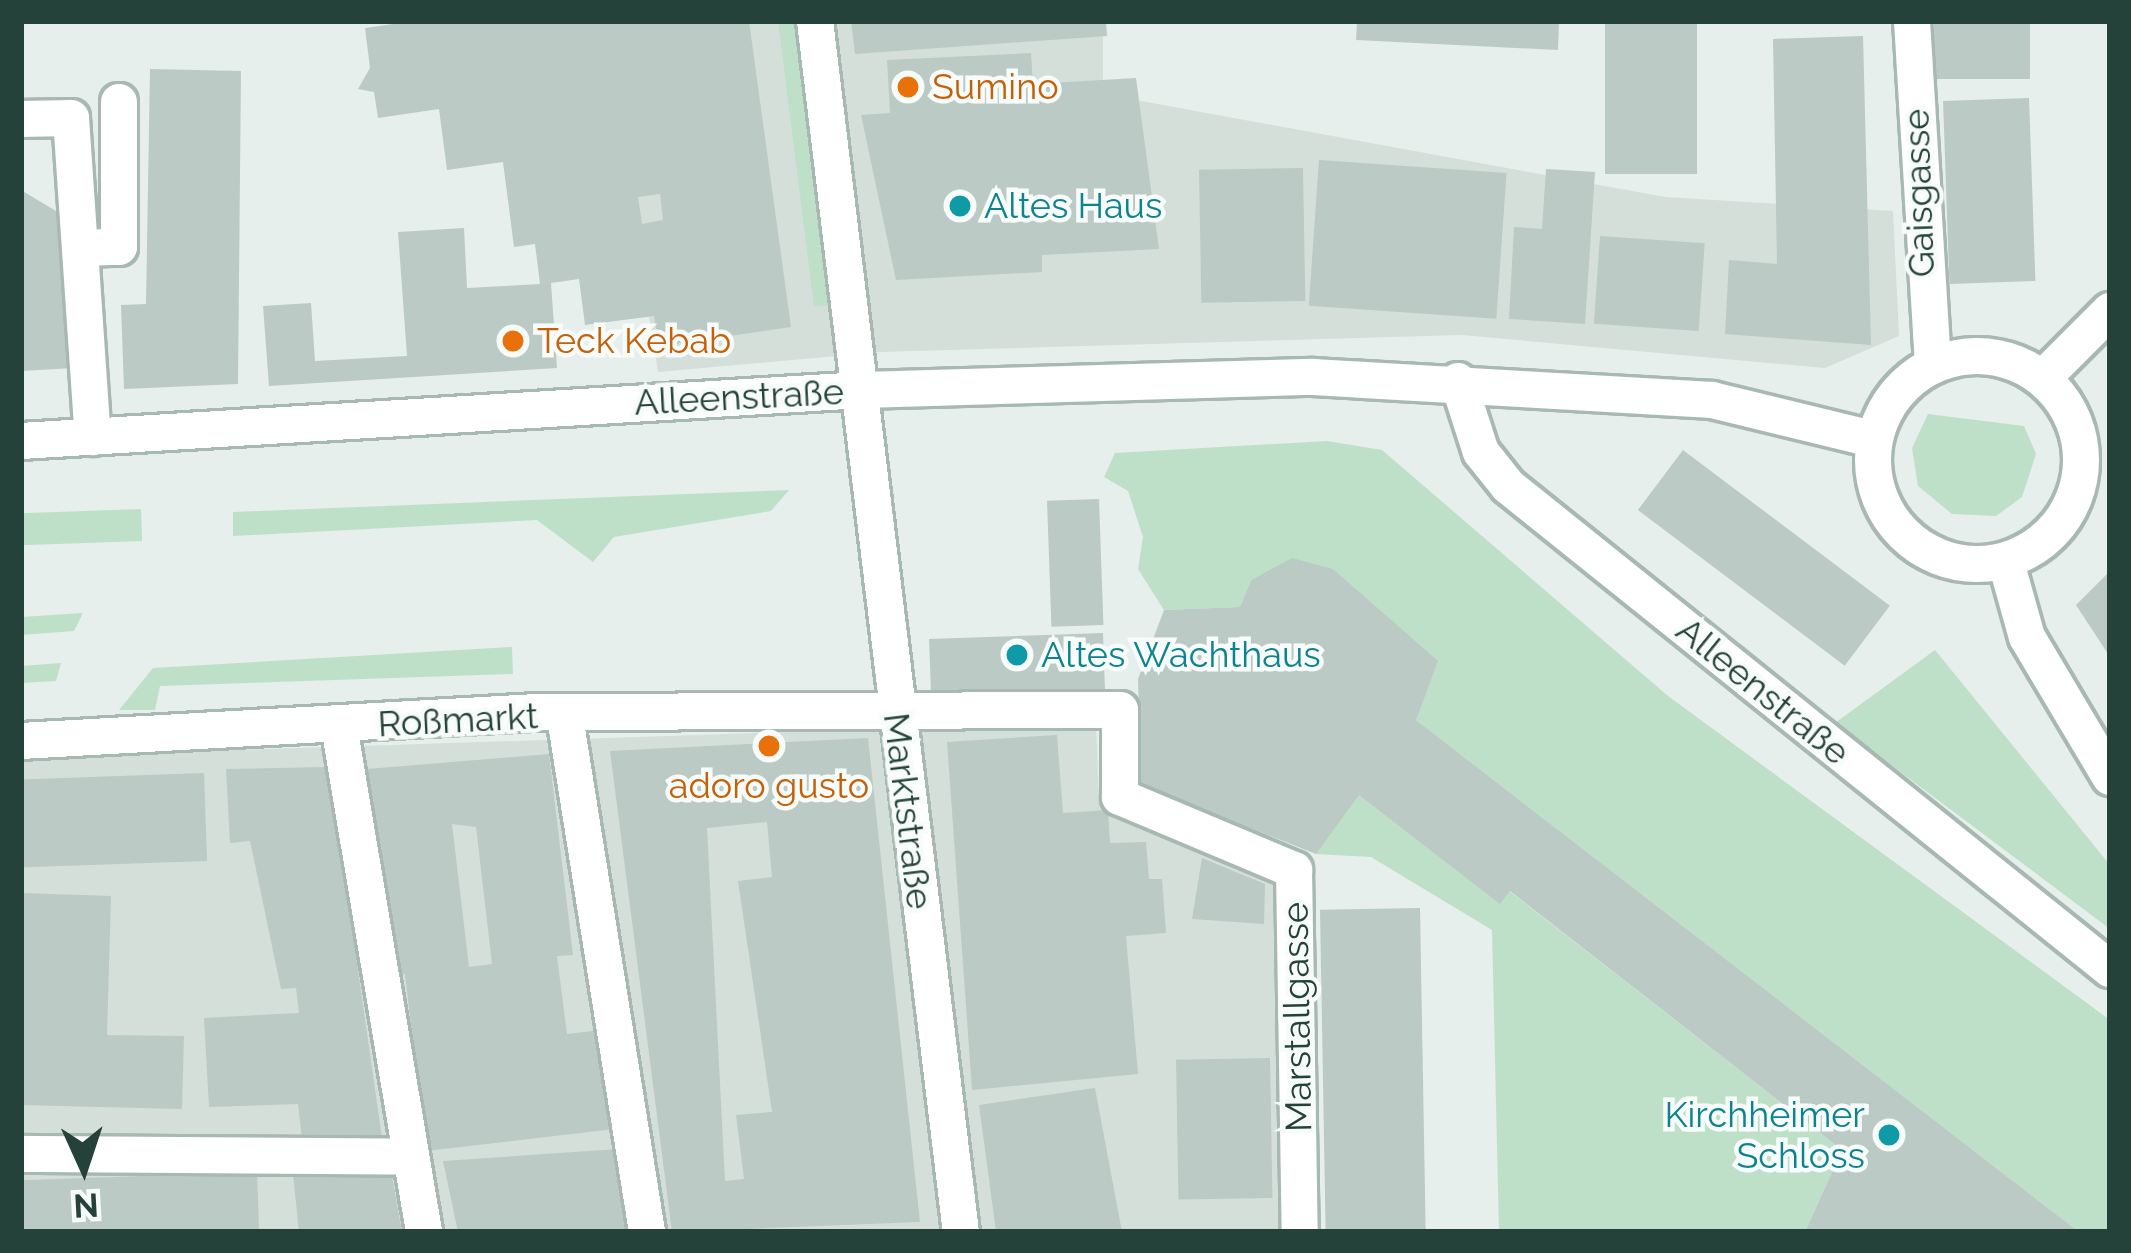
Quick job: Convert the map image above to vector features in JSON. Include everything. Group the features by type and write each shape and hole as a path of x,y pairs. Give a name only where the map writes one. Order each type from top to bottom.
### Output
{"street":[{"name":"Marktstraße","path":"815,21 961,1232"},
{"name":"Gaisgasse","path":"1912,21 1933,364"},
{"path":"81,248 118,248 118,102"},
{"path":"21,118 71,118 93,437"},
{"path":"2043,378 2110,311"},
{"path":"2009,360 2043,378 2076,425 2080,482 2054,532 2006,562 1960,565 1917,547 1886,513 1872,439 1900,389 1933,364 2009,360"},
{"name":"Alleenstraße","path":"1458,381 1481,452 1508,486 2110,969"},
{"name":"Alleenstraße","path":"21,441 862,390 1458,381 1712,400 1872,439"},
{"path":"2006,562 2027,637 2110,777"},
{"name":"Marstallgasse","path":"896,716 1120,710 1120,797 1294,870 1300,1232"},
{"path":"551,715 647,1232"},
{"name":"Roßmarkt","path":"21,740 551,715 896,716"},
{"path":"339,726 407,1157 424,1232"},
{"path":"21,1154 407,1157"}],"shaded area":[{"path":"601,21 1103,21 1103,94 1665,197 1893,211 1899,336 1825,368 1462,335 881,352 658,372"},
{"path":"1096,722 1099,799 1283,875 1286,1232 21,1232 21,757"}],"green space":[{"path":"778,21 800,21 841,305 814,306"},
{"path":"1928,414 2024,426 2036,454 2022,497 1996,516 1952,514 1918,486 1912,448"},
{"path":"1327,441 1382,450 1668,696 2110,1020 2110,1232 2079,1232 1416,720 1333,569 1292,559 1251,580 1240,607 1164,610 1138,569 1143,537 1128,491 1104,477 1115,453"},
{"path":"789,490 771,511 614,537 593,562 537,520 233,536 233,512"},
{"path":"141,509 142,541 22,545 21,513"},
{"path":"83,613 74,631 21,635 21,617"},
{"path":"512,647 513,674 160,686 155,710 119,710 153,668"},
{"path":"1935,650 2110,865 2110,929 1835,723"},
{"path":"61,663 56,681 21,683 21,666"},
{"path":"1359,794 1490,876 1842,1150 1805,1232 1499,1232 1492,930 1371,857 1315,854"}],"building":[{"path":"415,21 749,21 791,327 659,346 654,316 585,325 579,279 551,283 557,368 269,386 263,306 311,303 315,361 407,356 398,232 464,228 467,288 540,284 535,244 514,247 503,162 447,170 439,109 378,118 374,92 358,89 370,68 365,28","holes":["660,194 663,220 642,224 638,197"]},
{"path":"851,21 1106,21 1107,36 855,54"},
{"path":"1357,21 1559,21 1558,50 1356,40"},
{"path":"1605,21 1697,21 1697,174 1605,174"},
{"path":"1934,21 2030,21 2030,79 1934,79"},
{"path":"1863,36 1871,345 1725,334 1729,260 1777,264 1773,39"},
{"path":"1031,53 1033,84 1136,78 1159,249 1042,255 1042,272 896,280 861,115 890,113 887,60"},
{"path":"150,69 241,71 238,384 124,389 121,305 146,304"},
{"path":"2029,98 2035,281 1949,284 1943,101"},
{"path":"1319,160 1507,173 1496,319 1309,306"},
{"path":"1303,168 1305,301 1201,303 1199,170"},
{"path":"1546,169 1595,172 1585,324 1509,319 1514,227 1542,229"},
{"path":"21,190 66,217 74,368 21,371"},
{"path":"1600,236 1705,243 1699,331 1594,324"},
{"path":"1683,450 1890,606 1845,666 1638,510"},
{"path":"1099,499 1103,625 1051,627 1047,501"},
{"path":"1292,558 1333,569 1438,661 1416,720 2079,1232 1805,1232 1842,1150 1510,891 1500,904 1359,795 1316,854 1141,785 1138,679 1164,610 1240,607 1251,580"},
{"path":"2110,571 2110,657 2076,605"},
{"name":"Altes Wachthaus","path":"1103,633 1105,694 931,700 929,639"},
{"path":"1057,735 1063,813 1108,810 1110,843 1146,842 1149,879 1162,879 1166,933 1126,936 1138,1074 972,1090 947,742"},
{"path":"868,738 920,1222 672,1232 610,751","holes":["767,822 772,877 738,881 772,1112 736,1115 744,1179 725,1181 707,828"]},
{"path":"549,754 573,955 557,956 567,1034 602,1030 614,1129 426,1151 405,974 387,977 367,769","holes":["452,824 476,827 492,964 469,967"]},
{"path":"329,767 382,1138 303,1148 298,1104 209,1107 204,1018 299,1013 296,988 281,989 250,841 230,843 226,769"},
{"path":"204,773 207,861 24,867 21,779"},
{"path":"1202,858 1265,884 1264,924 1192,919"},
{"path":"21,893 111,896 107,1035 184,1036 182,1109 21,1105"},
{"path":"1420,908 1426,1232 1326,1232 1320,910"},
{"path":"1270,1058 1272,1198 1178,1200 1176,1060"},
{"path":"1095,1088 1122,1232 996,1232 979,1105"},
{"path":"618,1149 627,1232 458,1232 443,1161"},
{"path":"391,1171 402,1232 299,1232 293,1174"},
{"path":"257,1172 259,1232 23,1232 21,1180"}],"place":[{"name":"Sumino","path":"908,87"},
{"name":"Altes Haus","path":"960,206"},
{"name":"Teck Kebab","path":"513,341"},
{"name":"Altes Wachthaus","path":"1017,655"},
{"name":"adoro gusto","path":"769,746"},
{"name":"Kirchheimer Schloss","path":"1889,1135"}]}
